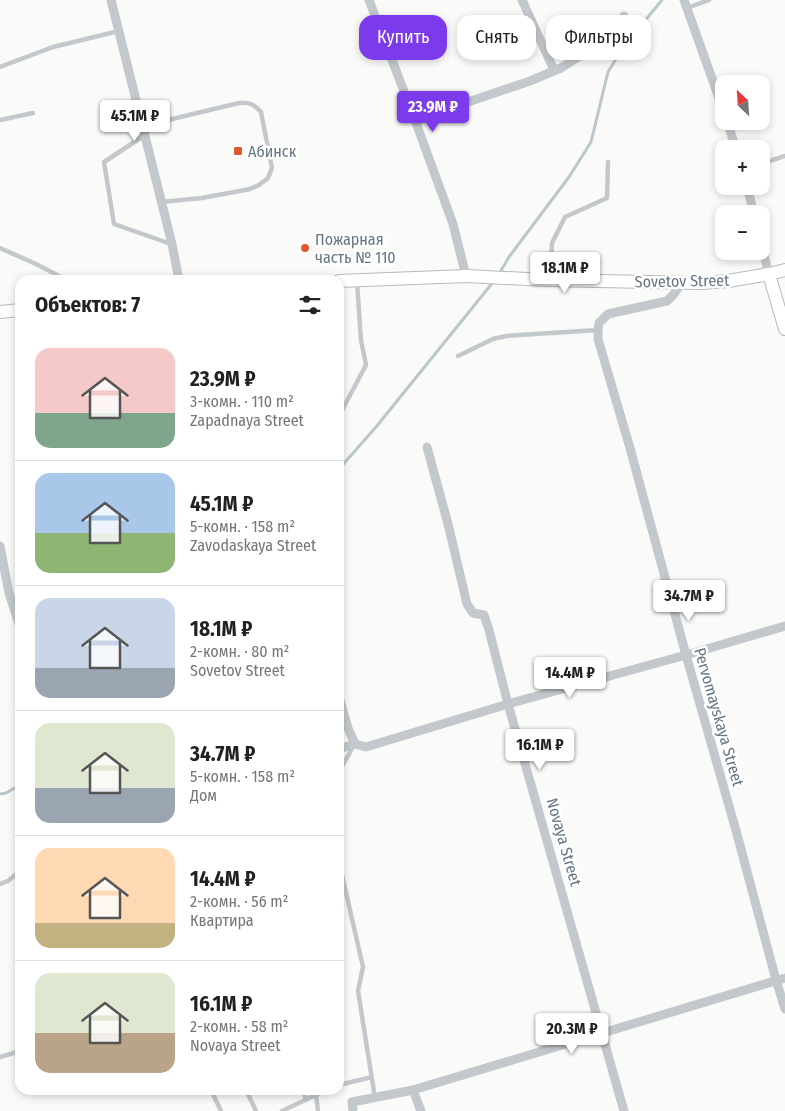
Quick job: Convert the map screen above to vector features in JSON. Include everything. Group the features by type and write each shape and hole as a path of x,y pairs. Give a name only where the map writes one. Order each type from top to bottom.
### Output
{"main road":[{"name":"Sovetov Street","path":"344,281 466,276 681,283 728,281 785,270"},
{"path":"769,274 785,328"},
{"path":"0,312 15,310"}],"street":[{"path":"110,0 172,244 177,275"},
{"path":"369,0 453,224 466,276"},
{"path":"522,0 554,70"},
{"path":"686,4 715,86"},
{"path":"415,120 530,81 561,68 574,60"},
{"path":"765,260 769,274"},
{"path":"598,330 599,323 608,314 667,301 681,283"},
{"name":"Pervomayskaya Street","path":"598,330 598,338 686,655 781,979 785,1009"},
{"name":"Novaya Street","path":"426,447 448,524 467,604 473,613 484,615 489,630 508,704 624,1111"},
{"path":"0,546 9,593 15,612"},
{"path":"344,747 355,744 366,747 508,704 785,626"},
{"path":"344,714 355,744"},
{"path":"352,1107 375,1098 413,1090 781,979"},
{"path":"413,1090 421,1111"}],"lane":[{"path":"686,4 709,0"},
{"path":"0,67 53,47 119,32"},
{"path":"161,202 202,198 250,189 268,178 272,168 261,112 256,106 248,102 239,103 144,130 104,162 114,224 172,244"},
{"path":"0,120 33,113"},
{"path":"770,161 785,156"},
{"path":"547,280 551,262 552,243 565,217 607,198 608,162"},
{"path":"0,248 57,275"},
{"path":"344,407 366,365 361,340 357,280"},
{"path":"458,356 493,339 506,336 598,330"},
{"path":"344,763 355,744"},
{"path":"0,884 8,881 15,875"},
{"path":"344,884 363,967 358,991 375,1098"},
{"path":"0,1057 15,1052"},
{"path":"344,1084 372,1077"},
{"path":"213,1095 221,1111"},
{"path":"248,1095 256,1111"},
{"path":"304,1095 306,1100"},
{"path":"282,1111 316,1095 318,1111"}],"waterway":[{"path":"499,274 509,257 569,177 591,142 608,72 624,46 662,0"},
{"path":"344,463 376,427 494,281"},
{"path":"0,794 15,788"}],"place":[{"name":"Абинск","path":"238,151"},
{"name":"Пожарная часть № 110","path":"305,248"}]}
